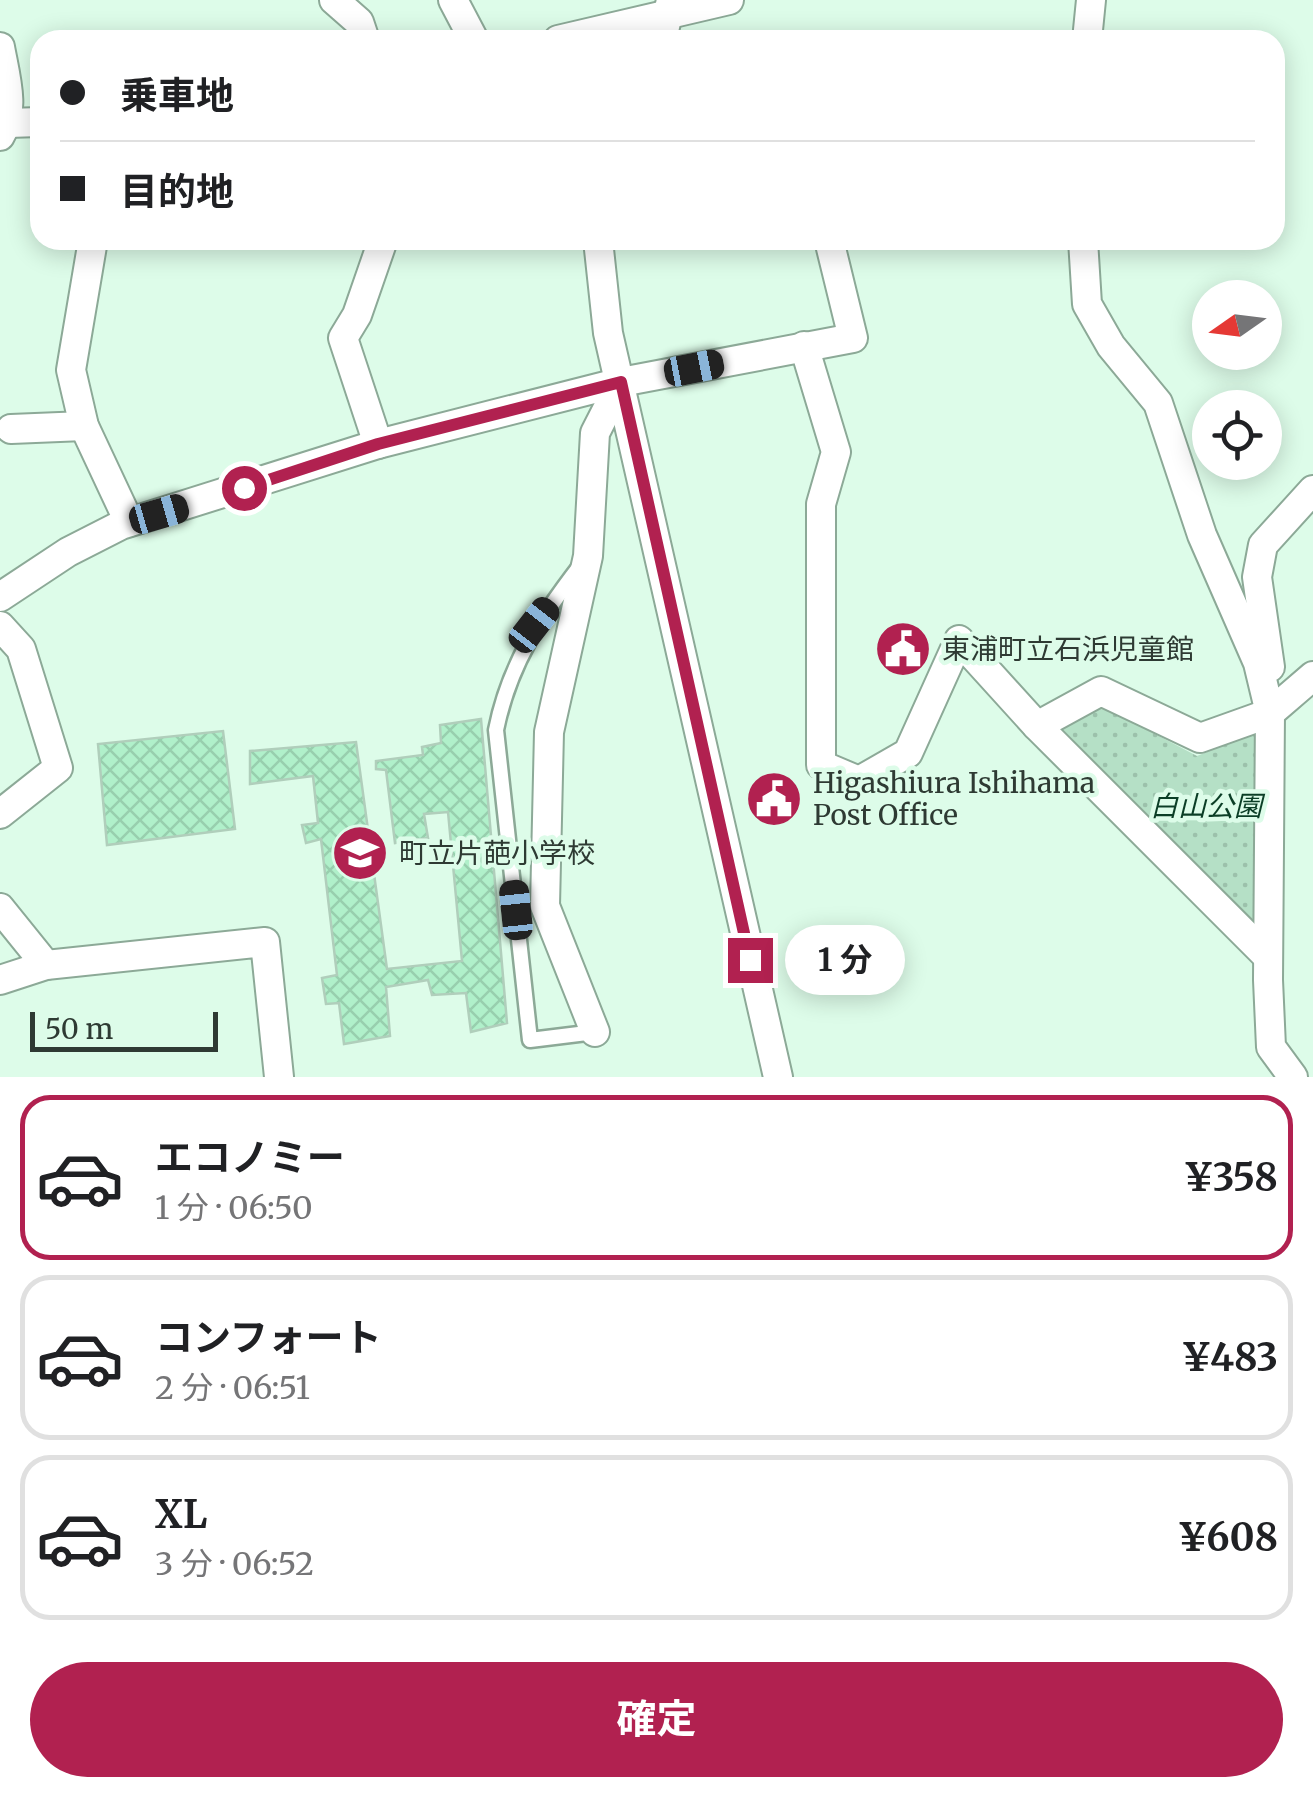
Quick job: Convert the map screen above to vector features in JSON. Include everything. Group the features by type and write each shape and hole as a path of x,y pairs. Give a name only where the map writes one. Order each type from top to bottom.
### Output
{"street":[{"path":"334,0 359,22 362,30"},
{"path":"453,0 469,30"},
{"path":"591,30 669,6 729,0"},
{"path":"1088,30 1091,0"},
{"path":"0,48 7,66 4,129 30,124"},
{"path":"91,250 71,370 84,426 130,522"},
{"path":"378,444 343,332 357,315 380,250"},
{"path":"599,250 608,333 778,1077"},
{"path":"0,597 68,552 130,522 378,444 621,382 853,338 831,250"},
{"path":"1084,250 1087,304 1111,346 1158,404 1202,535 1258,663 1270,713"},
{"path":"804,346 836,452 821,504 821,766 859,781 908,753 958,640 1268,957"},
{"path":"596,1032 545,906 550,732 588,556 595,433 621,382"},
{"path":"11,429 84,426"},
{"path":"1293,1077 1272,1048 1268,957 1270,713 1257,577 1264,544 1313,490"},
{"path":"1038,726 1101,691 1200,738 1270,713 1304,683 1280,669 1263,618"},
{"path":"0,626 21,649 58,768 0,814"},
{"path":"0,908 46,965"},
{"path":"0,980 46,965 265,942 279,1077"},
{"path":"1306,1077 1313,1071"}],"lane":[{"path":"588,556 534,625 502,702 496,730 530,1040 596,1032"},
{"path":"516,910 545,906"}],"green space":[{"name":"白山公園","path":"1100,705 1197,756 1259,731 1253,925 1061,729"}],"building":[{"path":"481,719 507,1023 471,1032 466,993 432,995 428,980 386,987 390,1036 344,1044 339,1003 326,1004 322,978 337,975 321,839 306,843 302,825 318,823 313,776 250,784 250,751 356,742 387,969 462,961 448,812 424,814 428,838 395,843 386,770 376,769 376,761 423,755 422,747 441,743 440,725"},
{"path":"223,731 235,829 107,845 98,744"}],"place":[{"name":"東浦町立石浜児童館","path":"903,649"},
{"name":"Higashiura Ishihama Post Office","path":"774,799"},
{"name":"町立片葩小学校","path":"360,853"}],"route":[{"path":"244,488 378,444 621,382 750,960"}]}
